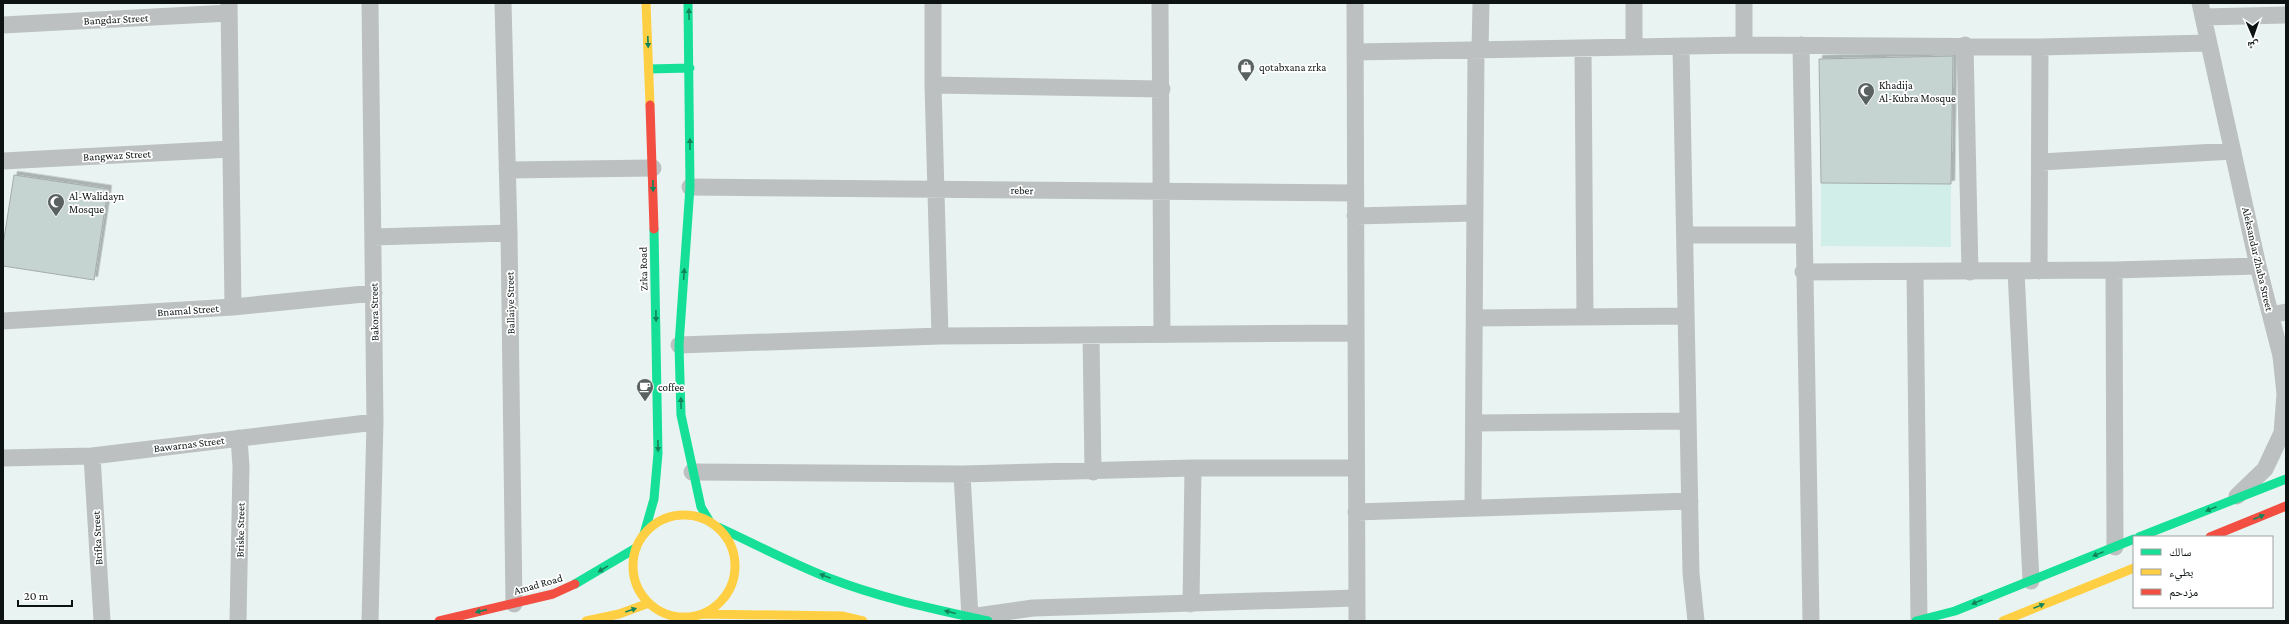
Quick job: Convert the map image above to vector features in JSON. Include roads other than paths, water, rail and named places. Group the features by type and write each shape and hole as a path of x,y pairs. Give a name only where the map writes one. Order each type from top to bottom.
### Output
{"main road":[{"name":"Zrka Road","path":"644,534 654,499 658,453 653,168 646,3"},
{"path":"688,3 690,68 690,186 679,345 681,415 692,472 701,507 713,524 731,545 735,568 729,591 722,601 702,614 692,617 671,616 649,603 640,592 634,579 632,565 636,548 644,534 653,525 675,516 698,517 713,524 766,548 795,565 845,584 877,595 988,621"},
{"path":"649,69 690,68"},
{"path":"2142,536 2286,479"},
{"path":"2212,536 2286,506"},
{"path":"1918,621 1955,611 2133,539"},
{"name":"Amad Road","path":"439,621 553,594 574,586 636,548"},
{"path":"2002,621 2133,568"},
{"path":"586,621 619,614 649,603"},
{"path":"702,614 842,616 863,621"}],"street":[{"name":"Bakora Street","path":"370,3 375,422 370,621"},
{"name":"Ballaiye Street","path":"504,3 514,604"},
{"path":"933,3 933,85 940,336"},
{"path":"1160,3 1162,90 1162,334"},
{"path":"1355,3 1357,621"},
{"path":"1473,508 1475,213 1478,50 1481,3"},
{"path":"1634,3 1634,47"},
{"path":"1744,3 1744,46"},
{"path":"229,8 233,307"},
{"name":"Bangdar Street","path":"3,25 229,8"},
{"path":"2201,10 2286,15"},
{"name":"Aleksandar Zhaba Street","path":"2201,10 2258,266 2278,313 2285,394 2282,433 2265,469 2233,500"},
{"path":"1355,52 1682,46 1965,45 2040,47 2208,43"},
{"path":"1801,45 1803,272 1811,621"},
{"path":"1965,45 1970,272"},
{"path":"1682,46 1691,573 1696,621"},
{"path":"2039,271 2041,162 2040,47"},
{"path":"1583,48 1585,317"},
{"path":"933,85 1162,90"},
{"name":"Bangwaz Street","path":"3,161 231,149"},
{"path":"2041,162 2232,151"},
{"path":"507,170 653,168"},
{"name":"reber","path":"690,186 1355,193"},
{"path":"1355,216 1475,213"},
{"path":"373,237 509,233"},
{"path":"1685,235 1803,235"},
{"path":"1803,272 1915,273 2258,266"},
{"path":"2114,270 2115,547"},
{"path":"2016,271 2031,581"},
{"path":"1915,273 1918,621"},
{"name":"Bnamal Street","path":"3,321 233,307 374,293"},
{"path":"1474,318 1686,316"},
{"path":"679,345 940,336 1356,333"},
{"path":"1091,335 1093,472"},
{"path":"1474,423 1688,421"},
{"name":"Bawarnas Street","path":"3,458 92,456 375,422"},
{"name":"Briske Street","path":"238,621 241,467 239,438"},
{"name":"Brifka Street","path":"92,456 102,621"},
{"path":"692,472 962,474 1093,472 1193,468 1356,468"},
{"path":"1191,604 1193,468"},
{"path":"962,474 970,617 1033,608 1356,598"},
{"path":"1356,512 1690,501"}],"place":[{"name":"qotabxana zrka","path":"1246,82"},
{"name":"Khadija Al-Kubra Mosque","path":"1866,106"},
{"name":"Al-Walidayn Mosque","path":"56,217"},
{"name":"coffee","path":"645,402"}]}
